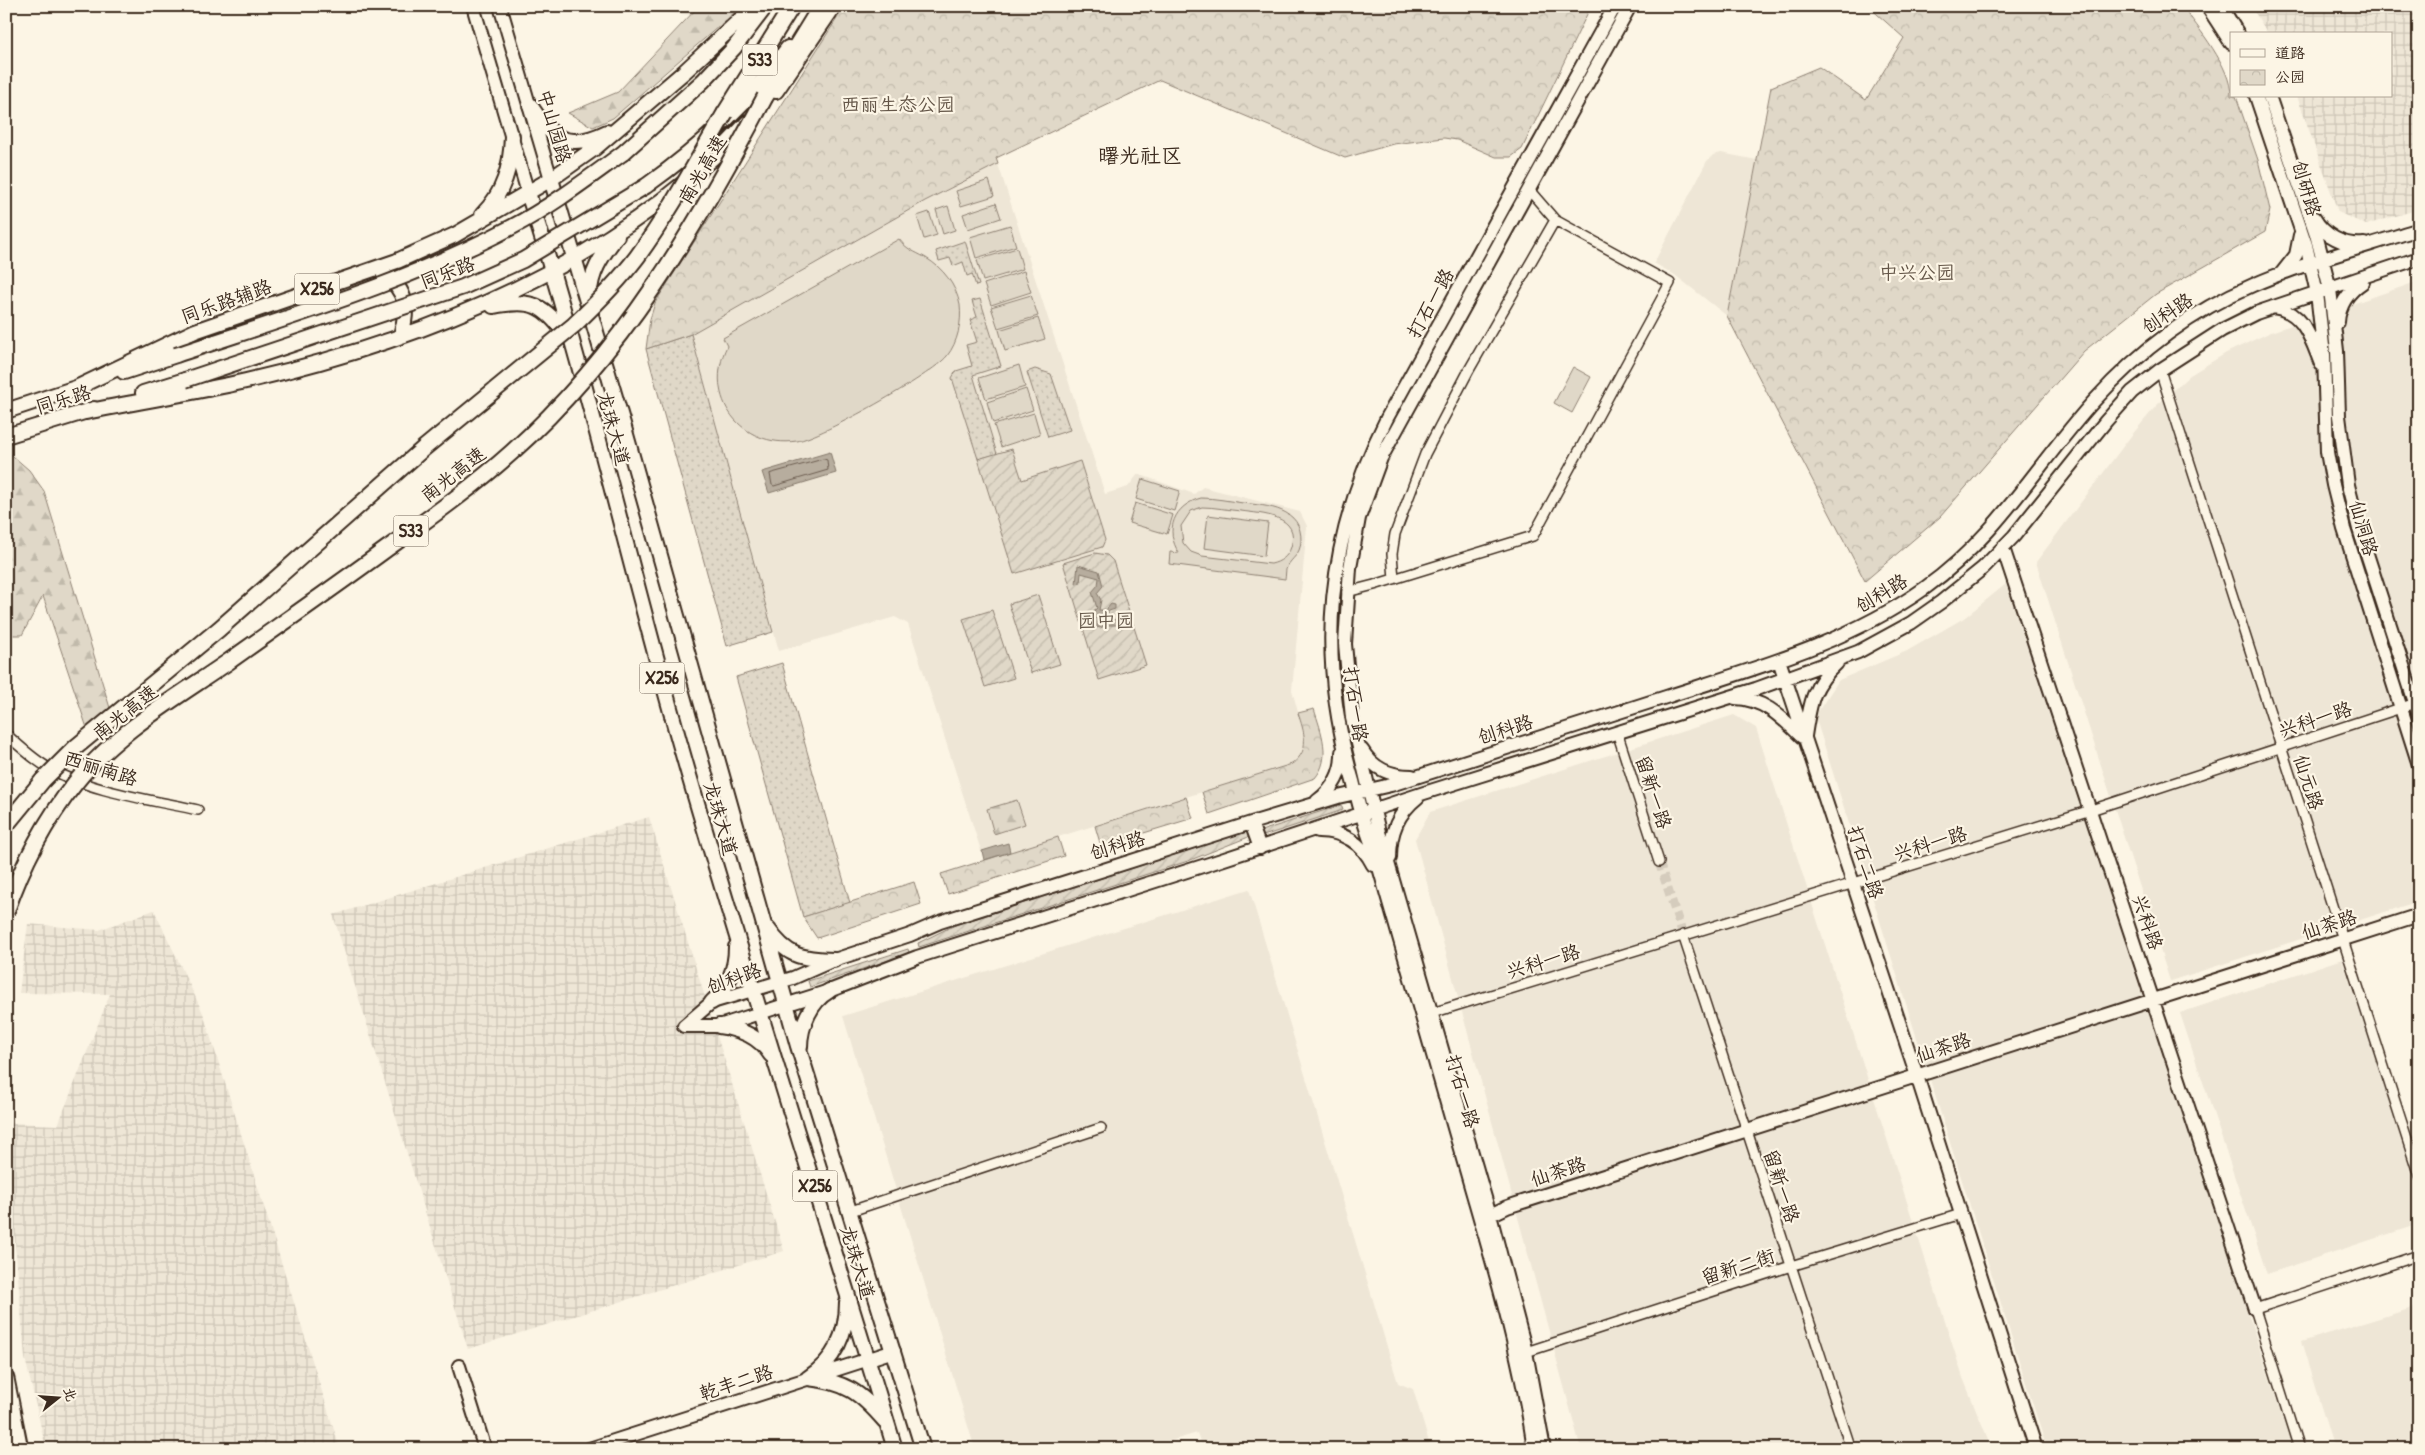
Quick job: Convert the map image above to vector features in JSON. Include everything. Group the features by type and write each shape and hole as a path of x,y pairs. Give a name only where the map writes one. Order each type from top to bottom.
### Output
{"highway":[{"name":"南光高速","path":"6,825 43,780 76,748 226,623 424,448 574,325 613,286 637,257 672,205 725,113 792,6"},
{"name":"南光高速","path":"6,912 26,860 42,832 77,781 95,761 158,710 308,606 472,486 533,433 579,385 661,278 721,179 765,97 820,6"},
{"path":"6,1379 20,1449"}],"main road":[{"path":"473,6 528,193"},
{"name":"中山园路","path":"500,6 574,257"},
{"path":"530,105 547,130 566,141 590,139 624,124 755,6"},
{"name":"同乐路","path":"6,411 176,356 377,287 469,248 548,206 623,153 703,81 734,48 766,6"},
{"name":"同乐路","path":"6,436 185,380 463,287 523,260 646,186 696,150 728,120 782,57 820,6"},
{"path":"552,269 628,224 671,195 728,144 774,93 834,6"},
{"name":"打石一路","path":"1544,1449 1526,1352 1410,976 1374,850 1365,829 1342,742 1331,668 1333,591 1343,533 1367,459 1386,418 1614,6"},
{"name":"打石一路","path":"1534,1449 1529,1411 1485,1217 1432,1012 1390,870 1355,733 1346,667 1347,592 1359,518 1381,458 1530,191 1630,6"},
{"path":"2207,6 2230,41"},
{"path":"2221,6 2237,32"},
{"name":"创研路","path":"2257,98 2299,225 2330,289"},
{"name":"创研路","path":"2270,98 2305,201 2317,262 2317,293"},
{"name":"同乐路辅路","path":"78,388 195,331 372,270 455,235 551,179 624,124"},
{"path":"455,235 483,214 496,199 508,172 512,136"},
{"name":"龙珠大道","path":"528,193 572,340 651,640 736,936 895,1449"},
{"path":"2305,201 2316,221 2331,237 2350,244 2374,243"},
{"path":"595,330 590,308 591,281 600,259 628,224"},
{"path":"2280,275 2296,255 2300,242 2299,225"},
{"name":"创科路","path":"2419,229 2317,262 2242,290 2208,308 2162,338 2133,362 2081,416 1995,526 1962,559 1908,599 1861,627 1778,660 1422,775 1251,823 940,922 910,935 834,960 780,982 712,1002 684,1026 719,1026 829,991 917,957 1260,848 1424,793 1728,698 1841,658 1885,639 1927,613 1968,581 2003,548 2106,421 2132,392 2160,370 2222,330 2273,307 2419,258"},
{"name":"龙珠大道","path":"574,257 786,1004 923,1449"},
{"name":"X256","path":"86,412 263,377 400,335 472,309 522,286 552,269"},
{"path":"372,270 391,280 402,294 406,313 400,335"},
{"path":"2337,344 2338,317 2345,298 2353,289 2381,271"},
{"name":"仙洞路","path":"2330,289 2337,344 2339,416 2348,485 2359,529 2417,707"},
{"name":"仙洞路","path":"2317,293 2325,373 2327,444 2333,485 2344,529 2419,765"},
{"name":"X256","path":"472,309 512,302 531,304 545,312 572,340"},
{"path":"2273,307 2287,310 2303,323 2325,373"},
{"name":"兴科路","path":"2003,548 2154,998 2255,1309"},
{"path":"1728,698 1750,699 1765,705 1804,738 1814,691 1820,680 1841,658"},
{"name":"打石二路","path":"1778,660 1917,1076 2036,1449"},
{"path":"1355,733 1364,753 1376,767 1395,775 1422,775"},
{"path":"1312,805 1325,796 1337,777 1342,761 1342,742"},
{"path":"1390,870 1391,842 1396,824 1408,806 1424,793"},
{"path":"1251,823 1260,848"},
{"path":"1308,831 1331,831 1349,838 1363,850 1373,865 1374,850"},
{"path":"762,915 775,940 791,952 806,959 834,960"},
{"name":"仙茶路","path":"1485,1217 1507,1207 2154,998 2419,915"},
{"path":"910,935 917,957"},
{"path":"712,1002 724,988 733,970 736,959 736,936"},
{"path":"801,1055 801,1035 808,1015 818,999 829,991"},
{"path":"719,1026 739,1030 753,1037 769,1052 777,1065"},
{"path":"808,1378 825,1365 839,1342 847,1313 847,1291"},
{"name":"乾丰二路","path":"589,1449 894,1351"},
{"path":"459,1366 485,1449"},
{"path":"808,1378 824,1380 849,1388 868,1402 888,1424"}],"street":[{"path":"1347,592 1533,536 1670,283 1555,220 1530,191"},
{"path":"1394,579 1392,554 1395,534 1426,454 1469,370 1555,220"},
{"name":"仙元路","path":"2160,370 2419,1176"},
{"name":"兴科一路","path":"1432,1012 2091,810 2400,708 2417,707"},
{"name":"留新一路","path":"1617,732 1659,862"},
{"name":"西丽南路","path":"6,734 33,758 49,768 87,784 194,809"},
{"name":"留新一路","path":"1683,935 1850,1446"},
{"path":"1410,976 1432,1012"},
{"path":"851,1211 1101,1128"},
{"name":"留新二街","path":"1526,1352 1791,1266 1961,1214"},
{"path":"2299,1449 2255,1309 2419,1255"}],"shaded area":[{"path":"614,6 699,6 690,15"},
{"path":"2251,6 2419,6 2419,209 2366,225 2338,212 2298,98 2392,98 2392,32 2267,32"},
{"path":"1721,153 1757,160 1727,316 1675,275 1654,263 1707,161 1713,155"},
{"path":"998,164 1105,494 1128,487 1138,474 1194,494 1203,487 1300,512 1307,526 1292,690 1305,738 1299,759 1292,764 984,860 908,624 895,617 779,651 691,334 925,201"},
{"path":"2419,281 2419,901 2170,981 2036,562 2131,436 2157,405 2190,375 2228,352 2271,332"},
{"path":"2006,584 2293,1449 2047,1449 1815,716 1839,680 1907,651 1964,618"},
{"path":"1734,715 1756,728 1963,1378 1992,1449 1581,1449 1415,839 1430,812"},
{"path":"649,817 784,1251 468,1349 333,915"},
{"path":"1249,889 1398,1383 1413,1389 1431,1449 1203,1449 1197,1433 1144,1449 975,1449 843,1016"},
{"path":"154,910 203,1013 340,1449 46,1449 25,1358 14,1230 12,1123 58,1125 110,994 19,993 28,924 99,930"},
{"path":"2342,959 2419,1189 2419,1224 2267,1274 2180,1013"},
{"path":"2419,1306 2419,1449 2334,1449 2301,1342"}],"green space":[{"path":"699,6 742,6 613,118 593,127 568,113 618,92"},
{"name":"西丽生态公园","path":"845,6 1591,6 1522,149 1511,157 1496,157 1457,140 1444,138 1393,144 1345,158 1160,80 996,158 998,164 925,201 691,334 646,349 650,319 655,303"},
{"name":"中兴公园","path":"1868,6 2182,6 2213,49 2226,73 2230,85 2230,98 2237,98 2258,160 2270,210 2265,232 2156,294 2084,351 1940,517 1865,581 1727,316 1771,87 1819,67 1866,100 1904,38"},
{"path":"989,180 994,196 961,206 956,191"},
{"path":"996,203 1001,218 968,229 963,214"},
{"path":"948,206 955,230 943,234 936,210"},
{"path":"929,212 937,235 924,239 917,216"},
{"path":"1010,225 1016,246 976,258 970,237"},
{"path":"899,239 908,248 926,258 943,272 952,284 958,298 960,325 954,345 947,356 921,377 900,390 829,429 810,437 797,441 777,441 759,437 744,428 732,416 723,401 720,383 721,365 727,346 723,338"},
{"path":"965,241 979,285 976,286 972,274 967,276 963,262 953,266 950,258 939,261 936,251"},
{"path":"1017,248 1023,269 983,281 977,260"},
{"path":"1024,271 1031,292 991,305 984,284"},
{"path":"1031,295 1038,316 998,328 991,307"},
{"path":"980,299 1001,366 973,375 997,454 978,459 952,378 956,371 972,366 966,345 977,342 970,320 977,317 972,301"},
{"path":"1038,318 1045,339 1005,351 999,330"},
{"path":"691,334 773,632 727,646 646,349"},
{"path":"1019,365 1025,387 986,399 979,378"},
{"path":"1573,367 1591,377 1572,413 1554,403"},
{"path":"1035,369 1051,374 1070,430 1048,437 1027,372"},
{"path":"1026,389 1033,410 993,423 987,402"},
{"path":"1034,413 1040,434 1001,447 994,425"},
{"path":"1012,449 1022,480 1080,461 1105,540 1102,547 1014,574 978,459"},
{"path":"6,450 29,470 44,491 110,708 87,728 43,596 22,635 6,635"},
{"path":"1142,479 1180,491 1174,511 1136,499"},
{"path":"1201,498 1222,500 1273,508 1290,515 1300,530 1301,541 1297,553 1286,568 1285,579 1169,564 1170,552 1179,553 1172,536 1174,520 1178,512 1192,501","holes":["1207,507 1259,513 1278,518 1285,522 1293,536 1290,551 1278,562 1271,564 1202,556 1191,552 1183,543 1181,526 1191,511"]},
{"path":"1135,503 1173,515 1167,534 1129,523"},
{"path":"1208,515 1268,523 1264,556 1204,548"},
{"name":"园中园","path":"1095,553 1107,555 1113,561 1146,665 1099,680 1063,563"},
{"path":"1038,595 1060,664 1031,673 1009,604"},
{"path":"992,610 1014,678 985,687 963,619"},
{"path":"782,663 850,903 803,917 736,677"},
{"path":"1314,709 1324,744 1323,762 1315,778 1209,814 1202,792 1292,764 1298,759 1304,747 1304,734 1298,713"},
{"path":"1186,797 1193,818 1101,846 1095,826"},
{"path":"1017,800 1025,824 994,834 987,809"},
{"path":"1341,805 1343,810 1260,837 1258,832"},
{"path":"1249,831 1251,836 1188,861 919,947 918,943 955,925"},
{"path":"1058,837 1064,856 948,894 941,874"},
{"path":"914,882 921,904 817,938 803,917"},
{"path":"908,949 909,953 810,987 808,981"}],"water":[{"path":"830,452 836,473 769,493 762,472"},
{"path":"1078,565 1099,571 1103,586 1097,593 1101,600 1099,610 1106,610 1111,604 1115,605 1115,609 1107,614 1110,619 1120,620 1119,625 1097,627 1097,619 1091,618 1090,614 1097,608 1092,592 1098,585 1099,578 1081,573 1080,583 1076,584"},
{"path":"1008,843 1010,852 984,860 982,851"}],"tunnel":[{"path":"1659,862 1683,935"}],"district":[{"name":"曙光社区","path":"1140,156"}]}
